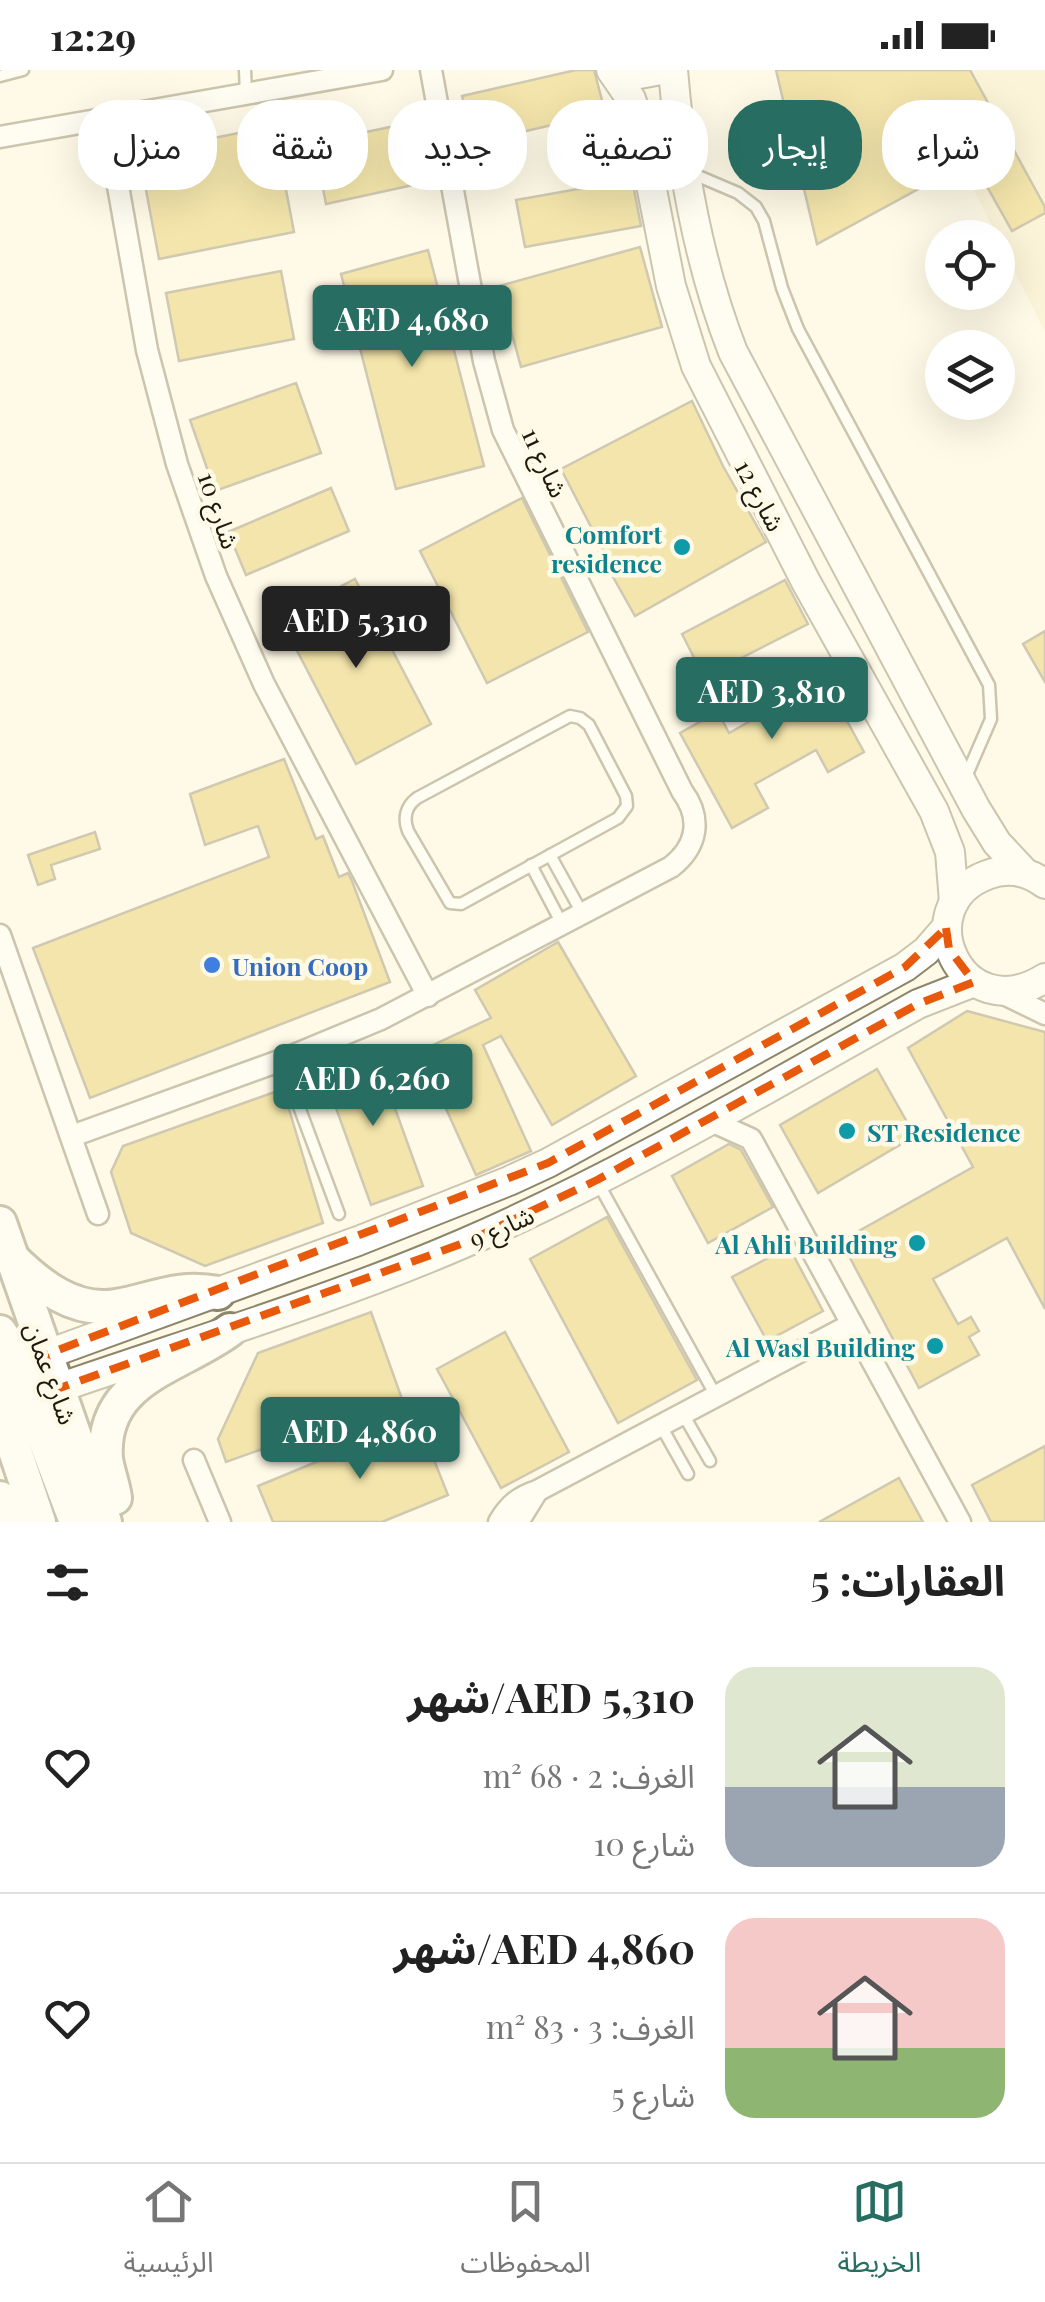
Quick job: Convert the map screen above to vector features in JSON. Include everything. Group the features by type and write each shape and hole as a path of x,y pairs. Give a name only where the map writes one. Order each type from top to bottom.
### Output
{"main road":[{"name":"شارع عمان","path":"0,1223 11,1258 17,1402 39,1522"},
{"path":"11,1258 53,1292 92,1306 116,1306 172,1291 218,1293"},
{"path":"118,1522 106,1455 110,1428 121,1402 151,1373 195,1353 230,1330"},
{"path":"0,1332 16,1367 17,1402 76,1522"},
{"name":"شارع عمان","path":"17,1402 105,1522"},
{"path":"0,1498 14,1522"}],"street":[{"name":"شارع 11","path":"72,1136 282,1060 428,996 672,867 692,845 695,816 503,430 484,361 431,70"},
{"path":"614,70 634,76 661,70"},
{"name":"شارع 12","path":"614,70 638,119 671,286 696,366 806,582 939,821 954,868 949,949 958,968 987,987"},
{"name":"شارع 12","path":"673,70 677,100"},
{"path":"211,100 374,71"},
{"path":"0,138 78,123"},
{"name":"شارع 10","path":"119,190 148,350 178,464 216,576 264,684 428,996"},
{"name":"شارع 12","path":"689,190 714,301 732,352 963,785 998,843 1038,879"},
{"name":"شارع 9","path":"16,1367 408,1221 548,1163 906,967 926,951 964,889 992,872 1038,879"},
{"path":"0,935 98,1214"},
{"name":"شارع 9","path":"17,1402 394,1272 464,1243 597,1180 918,1004 987,987 1023,990 1045,978"},
{"path":"987,987 1045,1014"},
{"path":"762,1091 753,1114 751,1140 960,1522"},
{"path":"709,1120 751,1140"},
{"path":"499,1522 508,1506 522,1496 852,1324"},
{"path":"194,1460 220,1522"},
{"path":"518,1522 537,1491"}],"lane":[{"path":"0,76 23,70"},
{"path":"245,70 246,94"},
{"path":"708,180 745,197 760,214 798,329 988,686 991,719 963,785"},
{"path":"575,716 588,725 626,796 626,806 618,818 550,855 461,904 450,903 408,831 406,812 417,798 564,717 575,716"},
{"path":"550,855 582,913"},
{"path":"532,865 562,924"},
{"path":"282,1060 339,1214"},
{"path":"597,1180 716,1396"},
{"path":"682,1414 710,1461"},
{"path":"660,1426 688,1474"}],"highlighted area":[{"path":"946,928 949,949 974,982 918,1004 597,1180 464,1243 57,1389 45,1355 548,1163 905,967"}],"shaded area":[{"path":"914,70 1045,70 1045,332 1015,273 1015,220 989,220 974,190 1015,190 1015,100 929,100"}],"building":[{"path":"576,70 594,70 602,100 547,100 547,126 527,131 527,100 463,100 462,96"},
{"path":"776,70 970,70 986,100 882,100 882,190 917,190 817,244 804,190 862,190 862,100 783,100"},
{"path":"388,127 390,190 326,204 323,190 368,190 368,132"},
{"path":"237,133 237,190 286,190 294,232 159,259 146,190 217,190 217,137"},
{"path":"1015,152 1045,213 1015,229 1015,220 1006,220 989,190 1015,190"},
{"path":"572,190 634,190 641,226 525,247 516,200"},
{"path":"640,247 662,327 521,367 499,286"},
{"path":"428,250 484,466 396,489 341,274"},
{"path":"281,271 294,339 179,361 166,293"},
{"path":"296,383 321,453 215,491 190,420"},
{"path":"692,401 766,542 635,616 599,552 603,550 561,469"},
{"path":"331,488 349,531 246,575 228,532"},
{"path":"522,498 588,632 487,683 420,551"},
{"path":"355,579 431,724 356,764 280,618"},
{"path":"785,580 808,624 704,677 682,634"},
{"path":"1045,631 1045,682 1023,644"},
{"path":"813,659 864,752 828,772 816,750 755,784 768,808 732,828 680,733 718,712 729,733 786,701 774,680"},
{"name":"Union Coop","path":"284,759 316,839 323,836 339,877 348,873 352,881 390,982 90,1098 33,948 269,857 258,826 205,845 190,794"},
{"path":"95,832 100,849 51,865 55,879 38,885 28,855"},
{"path":"558,942 636,1076 552,1125 501,1036 483,1045 531,1151 476,1175 420,1051 491,1018 475,990"},
{"path":"967,1011 1045,1032 1045,1309 1007,1238 933,1279 958,1324 971,1317 979,1331 969,1337 979,1355 919,1388 841,1241 973,1167 908,1048"},
{"path":"375,1053 423,1186 371,1205 323,1072"},
{"name":"ST Residence","path":"877,1069 915,1136 818,1193 780,1125"},
{"path":"283,1089 323,1223 205,1266 131,1233 111,1172 123,1146"},
{"path":"729,1144 741,1150 773,1207 708,1243 672,1176"},
{"path":"607,1217 697,1380 618,1423 530,1259"},
{"path":"789,1247 823,1311 767,1341 732,1277"},
{"path":"371,1312 402,1399 226,1462 218,1439 258,1353"},
{"path":"505,1332 569,1452 501,1488 437,1369"},
{"path":"418,1420 448,1495 382,1522 273,1522 258,1486"},
{"path":"1045,1446 1045,1522 991,1522 972,1485"},
{"path":"899,1478 923,1522 819,1522"}],"place":[{"name":"Comfort residence","path":"682,547"},
{"name":"Union Coop","path":"212,965"},
{"name":"ST Residence","path":"847,1131"},
{"name":"Al Ahli Building","path":"917,1243"},
{"name":"Al Wasl Building","path":"935,1346"}]}
